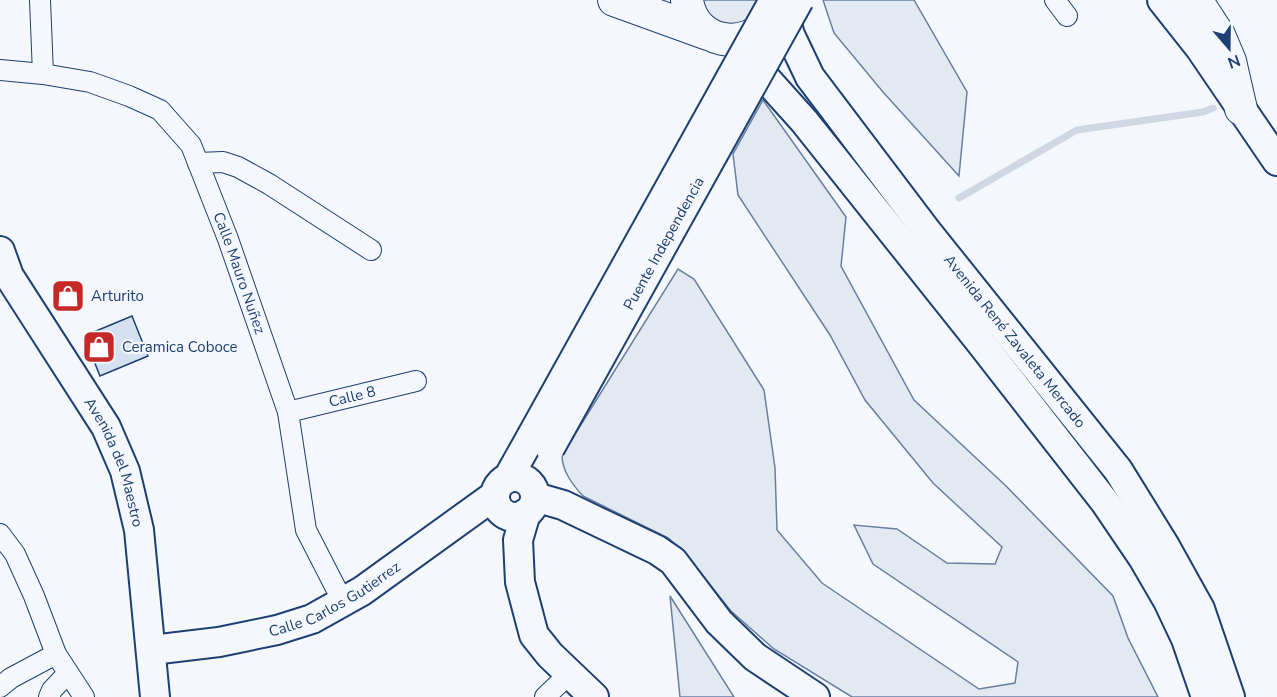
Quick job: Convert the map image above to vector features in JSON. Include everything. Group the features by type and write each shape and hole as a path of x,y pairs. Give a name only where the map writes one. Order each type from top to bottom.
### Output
{"main road":[{"path":"614,0 720,37 744,39 765,27 773,17 778,0"},
{"path":"687,0 688,9 696,23 720,37"},
{"name":"Avenida René Zavaleta Mercado","path":"778,0 790,35 810,77 925,229 1118,470 1165,546 1200,609 1230,697"},
{"name":"Puente Independencia","path":"594,697 534,635 520,582 518,540 532,500 541,443 778,0"},
{"name":"Puente Independencia","path":"502,486 541,443 799,0"},
{"path":"1142,0 1157,18 1190,13"},
{"path":"1162,0 1190,13 1219,35 1230,61 1241,109 1277,161"},
{"name":"Avenida René Zavaleta Mercado","path":"720,37 804,121 1105,502 1143,558 1168,601 1186,639 1206,697"},
{"name":"Avenida del Maestro","path":"3,274 106,427 125,471 140,530 155,697"},
{"path":"502,486 514,476 527,480 532,500 563,505 657,550 673,561 719,622 755,657 815,697"},
{"name":"Calle Carlos Gutierrez","path":"152,650 219,642 276,630 312,619 371,585 502,486"}],"street":[{"path":"40,0 43,74"},
{"name":"Calle Mauro Nuñez","path":"0,70 90,82 129,96 160,111 191,145 228,239 288,412 306,530 343,602"},
{"path":"198,163 223,162 238,167 269,184 371,250"},
{"name":"Calle 8","path":"288,412 416,381"},
{"path":"0,534 15,554 25,575 56,654 84,697"},
{"path":"4,679 56,654"},
{"path":"49,697 52,690 68,673"},
{"path":"544,697 570,674"}],"shaded area":[{"path":"701,0 765,0 744,25 717,22 709,15"},
{"path":"823,0 914,0 967,92 959,176 883,92 834,33"},
{"path":"763,100 846,217 841,266 914,400 1006,486 1113,596 1128,638 1158,697 852,697 774,649 731,611 682,550 668,538 583,496 572,482 566,472 562,455 678,269 694,279 764,390 775,468 777,530 822,583 979,689 1015,683 1018,662 873,564 854,525 897,529 947,563 995,564 1002,547 933,483 865,400 830,335 738,195 733,154"},
{"path":"670,596 734,697 680,697"}],"building":[{"path":"132,316 148,356 100,376 84,336"}],"waterway":[{"path":"959,198 1077,130 1203,112 1213,108"}],"place":[{"name":"Arturito","path":"68,296"},
{"name":"Ceramica Coboce","path":"99,347"}]}
